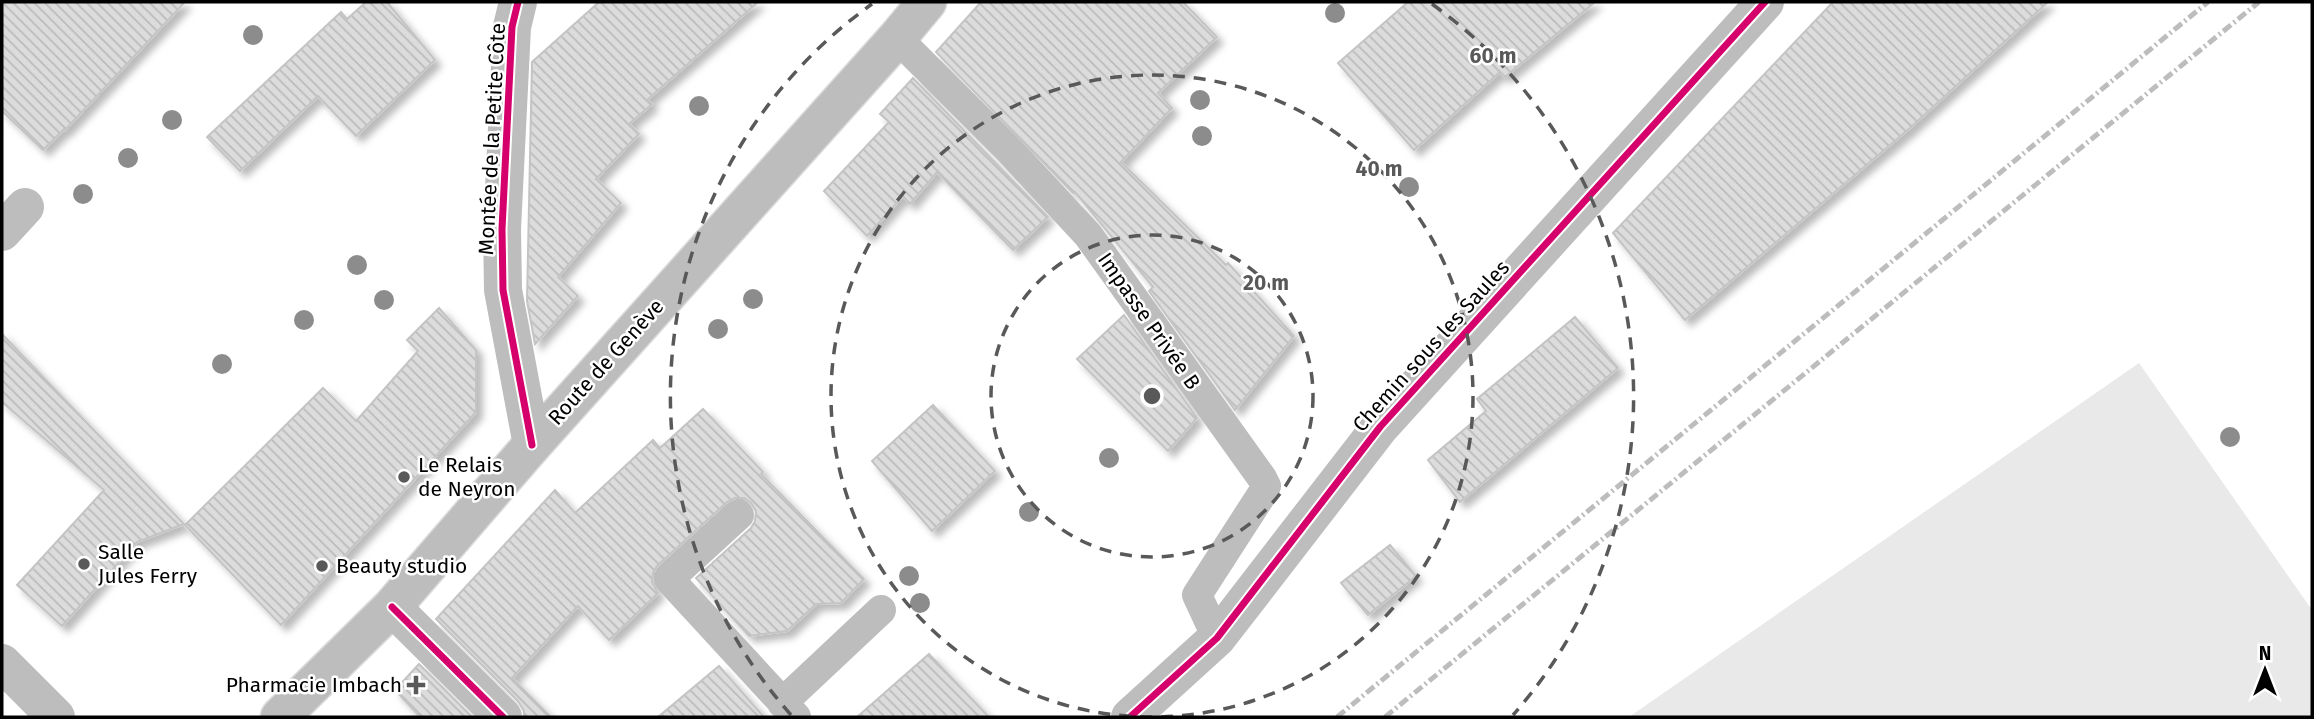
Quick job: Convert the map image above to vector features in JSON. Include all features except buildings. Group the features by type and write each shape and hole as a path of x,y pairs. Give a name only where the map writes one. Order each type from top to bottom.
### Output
{"street":[{"name":"Montée de la Petite Côte","path":"518,2 512,27 502,229 503,290 532,445"},
{"name":"Route de Genève","path":"280,717 392,607 532,445 927,2"},
{"name":"Chemin sous les Saules","path":"1130,717 1217,638 1380,427 1765,2"},
{"path":"392,607 503,717"},
{"path":"2,663 56,717"}],"lane":[{"name":"Impasse Privée B","path":"897,38 1010,151 1088,235 1262,478 1266,486 1264,491 1196,595 1217,638"},
{"path":"739,515 669,579 789,710 881,610"}],"shaded area":[{"path":"2139,363 2312,610 2312,717 1629,717"}],"railway":[{"path":"1337,717 2208,2"},
{"path":"1385,717 2259,2"}],"cycle path":[{"path":"518,2 512,27 502,229 503,290 532,445"},
{"path":"1130,717 1217,638 1380,427 1765,2"},
{"path":"392,607 503,717"}],"place":[{"name":"Le Relais de Neyron","path":"404,477"},
{"name":"Salle Jules Ferry","path":"84,564"},
{"name":"Beauty studio","path":"322,566"},
{"name":"Pharmacie Imbach","path":"416,685"}]}
